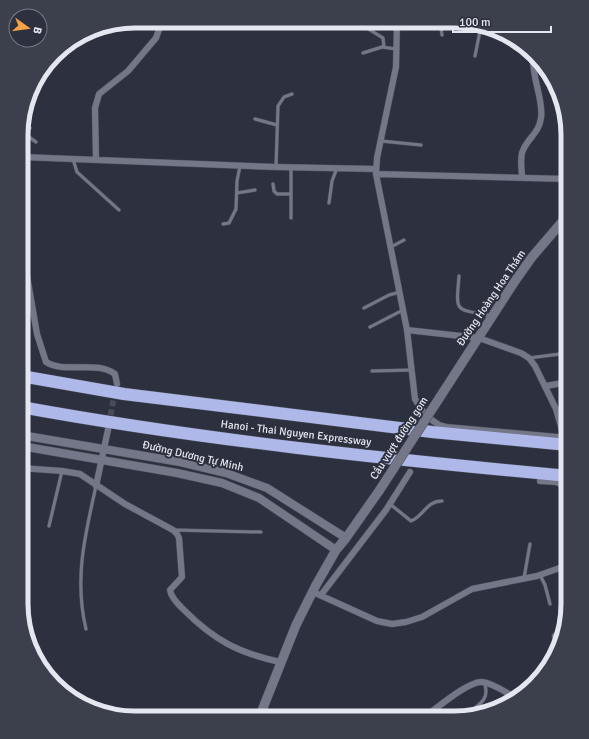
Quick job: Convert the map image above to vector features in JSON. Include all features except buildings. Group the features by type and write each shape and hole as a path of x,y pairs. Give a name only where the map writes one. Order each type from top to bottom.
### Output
{"highway":[{"name":"Hanoi - Thai Nguyen Expressway","path":"28,377 124,394 424,431 561,440"},
{"name":"Hanoi - Thai Nguyen Expressway","path":"28,408 123,425 427,463 561,475"}],"main road":[{"name":"Đường Hoàng Hoa Thám","path":"440,398 532,257 561,223"},
{"name":"Cầu vượt đường gom","path":"346,538 440,398"},
{"path":"262,711 280,662 317,594 336,550 346,538"}],"street":[{"path":"96,160 95,108 99,94 128,71 156,38 160,28"},
{"path":"397,28 397,49 393,83 380,141 376,171 407,330 415,400 420,409 439,425 561,439"},
{"path":"522,178 523,152 538,130 542,110 533,71 533,62"},
{"path":"28,158 291,168 337,168 561,179"},
{"path":"28,288 37,334 46,362 55,365 106,369 115,374 116,384"},
{"path":"407,330 479,338 521,353 529,358 546,386 561,423"},
{"path":"546,386 561,383"},
{"path":"96,486 109,425"},
{"name":"Đường Dương Tự Minh","path":"28,436 180,462 245,479 267,488 346,538"},
{"name":"Đường Dương Tự Minh","path":"28,447 177,473 240,490 259,498 336,550"},
{"path":"28,469 80,474 96,486 173,530 179,538 182,573 180,580 170,590 172,597 190,616 220,640 239,651 280,662"},
{"path":"410,472 390,504 317,594 377,621 392,624 422,618 472,589 540,575 561,568"},
{"path":"540,481 556,482 561,484"},
{"path":"433,711 470,685 484,682 511,695"}],"lane":[{"path":"367,28 383,38 384,47"},
{"path":"441,28 442,35"},
{"path":"475,56 480,32"},
{"path":"363,53 384,47 397,49"},
{"path":"276,167 277,125 280,101 284,97 292,94"},
{"path":"255,118 277,125"},
{"path":"28,136 36,142"},
{"path":"380,141 421,145"},
{"path":"72,159 77,172 119,210"},
{"path":"223,224 227,224 231,221 236,209 237,181 240,166"},
{"path":"291,168 291,218"},
{"path":"329,203 333,177 337,168"},
{"path":"273,184 274,191 277,194 291,194"},
{"path":"237,193 255,190"},
{"path":"392,247 404,240"},
{"path":"459,276 458,307 462,310 493,317"},
{"path":"364,308 389,295 400,292"},
{"path":"370,327 403,310"},
{"path":"529,358 561,354"},
{"path":"372,371 412,370"},
{"path":"49,526 62,471"},
{"path":"86,629 79,594 80,576 86,531 96,486"},
{"path":"390,504 411,521 419,516 428,505 442,501"},
{"path":"173,530 261,532"},
{"path":"524,578 530,544"},
{"path":"540,575 545,585 550,604"},
{"path":"474,709 485,699 486,687 484,682"}],"tunnel":[{"path":"109,424 115,391"}]}
